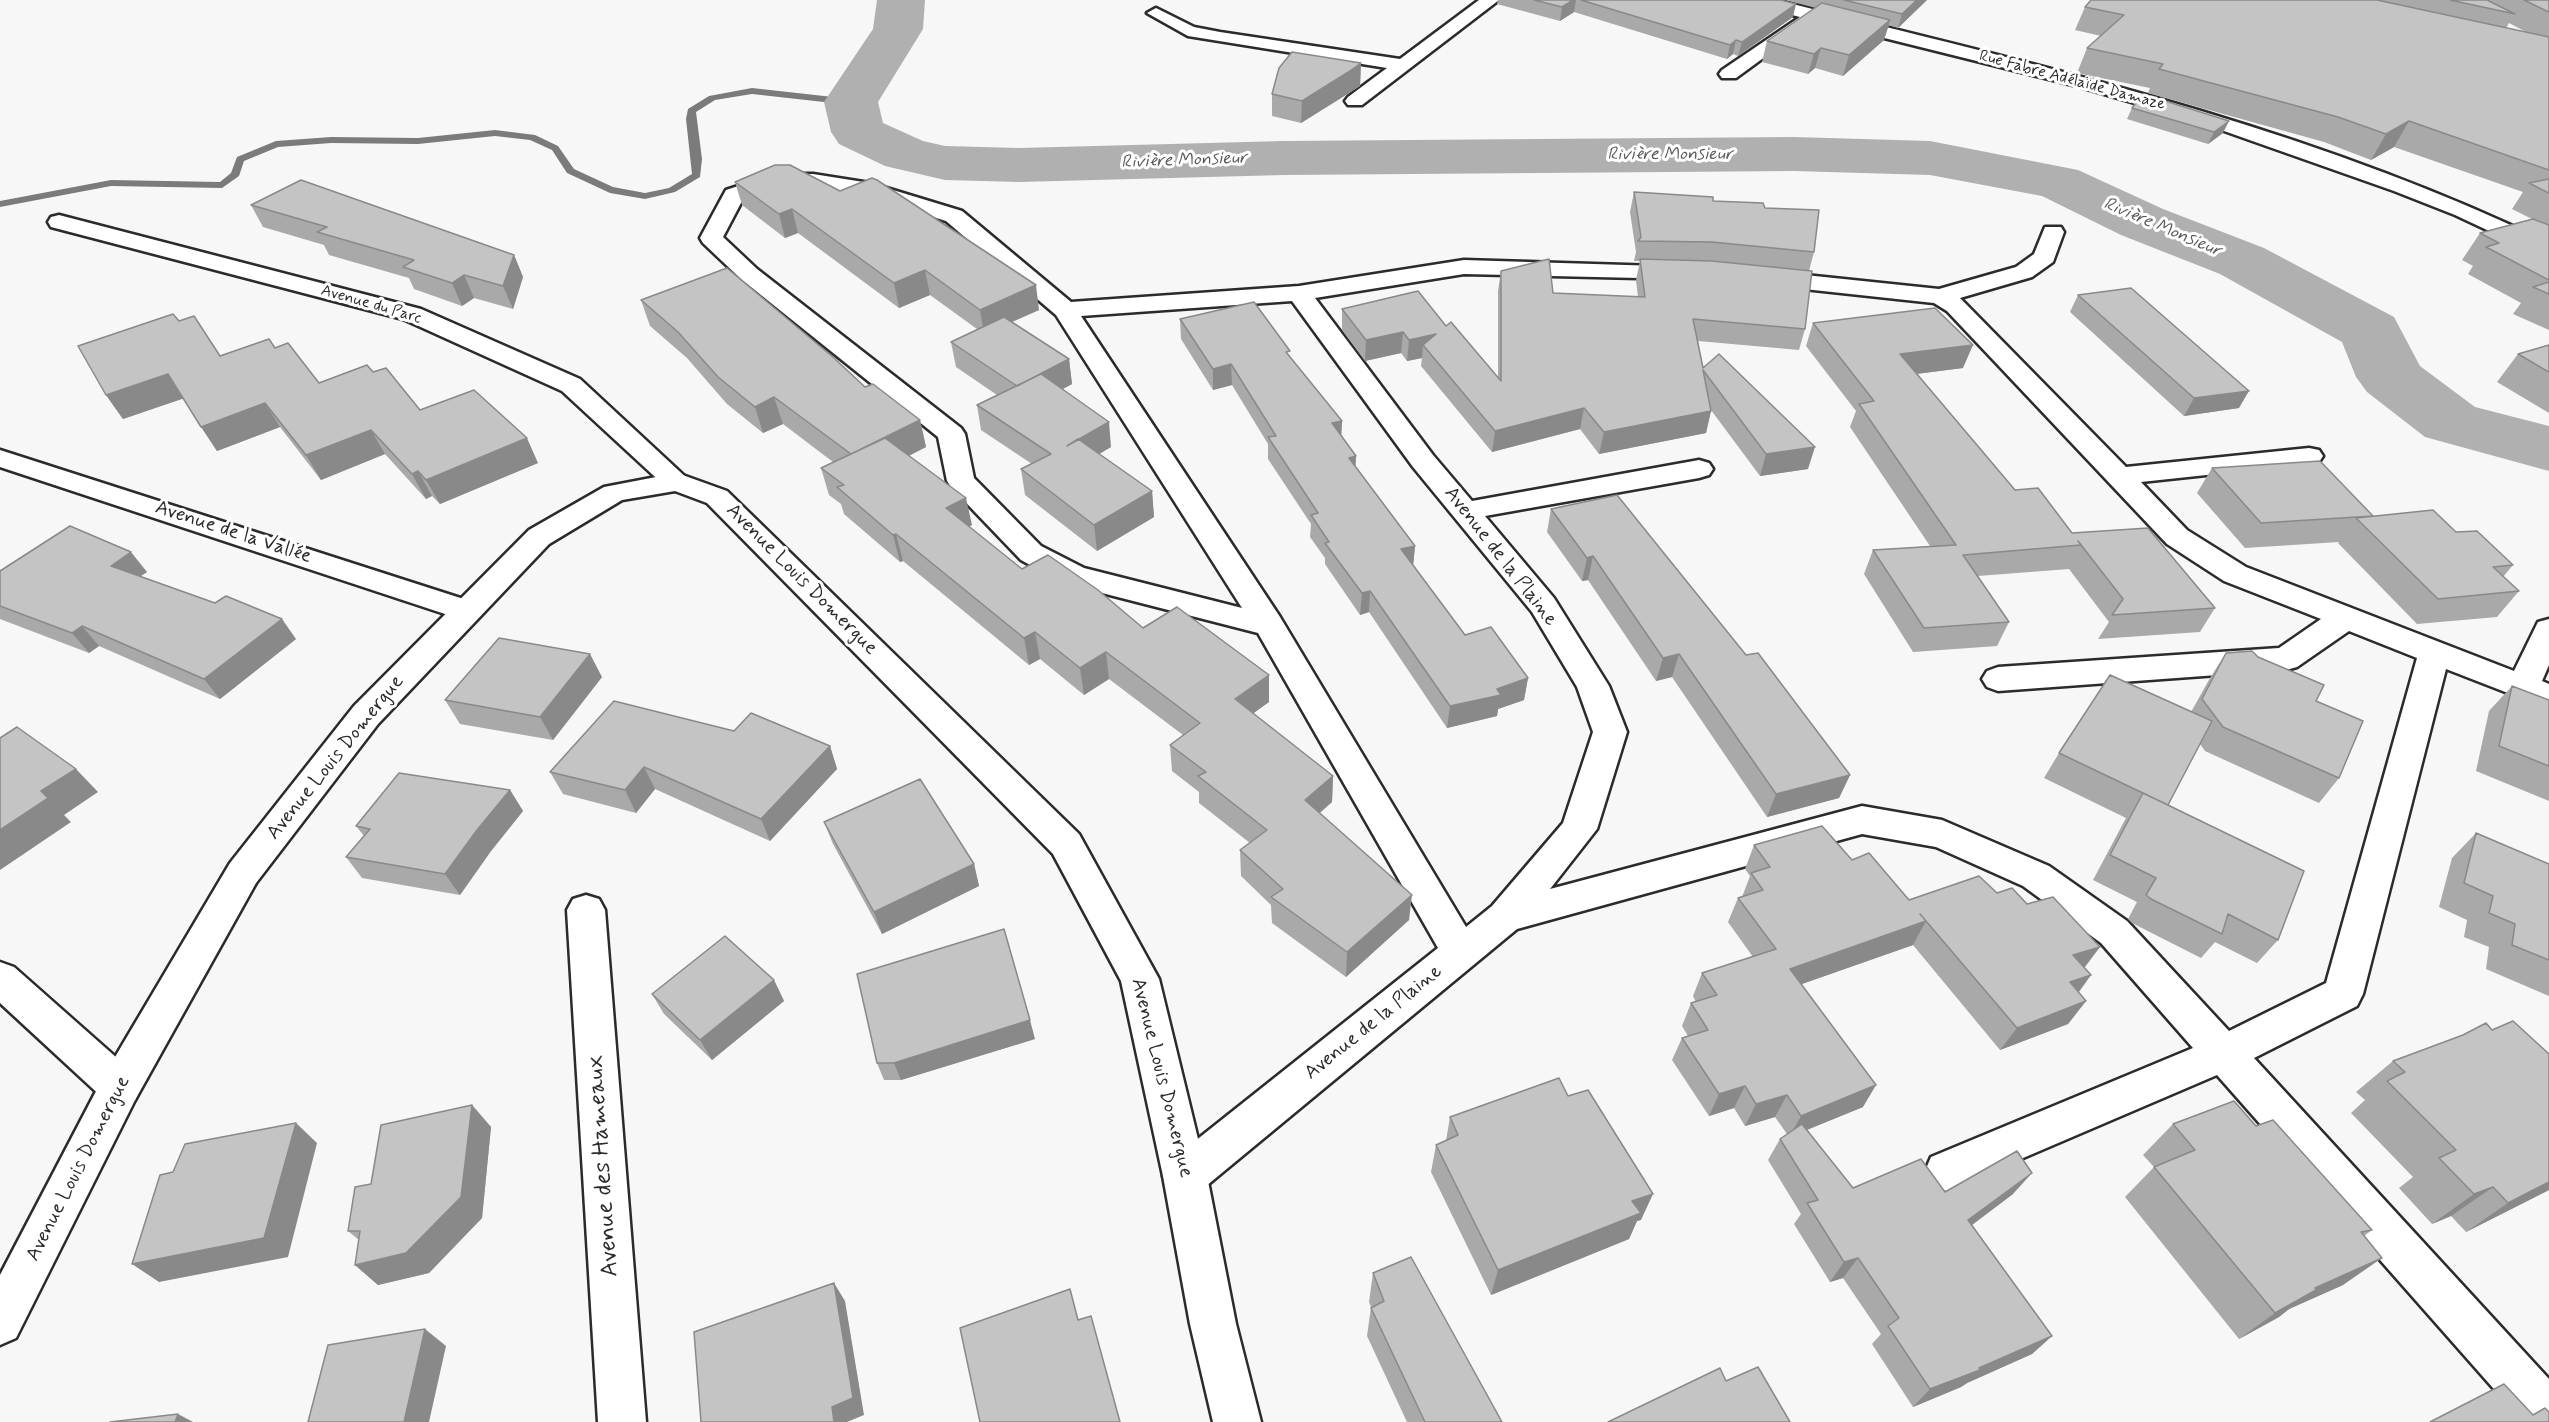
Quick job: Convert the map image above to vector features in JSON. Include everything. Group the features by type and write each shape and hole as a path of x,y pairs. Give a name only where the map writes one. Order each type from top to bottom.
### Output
{"street":[{"path":"1355,100 1490,0"},
{"name":"Rue Fabre Adélaïde Damaze","path":"1755,0 2084,82 2197,115 2330,159 2433,198 2549,252"},
{"path":"1156,13 1188,31 1220,38 1404,65"},
{"path":"1729,74 1813,14"},
{"path":"1269,625 1074,576 1031,553 961,481 951,435 749,274 711,238 734,195 775,180 813,180 870,190 954,216 1065,310 1269,625 1461,953"},
{"name":"Avenue du Parc","path":"59,222 412,314 571,385 677,482"},
{"path":"1743,276 1940,296 2024,273 2045,257 2052,232"},
{"path":"1065,310 1299,293 1464,267 1707,272"},
{"name":"Avenue de la Plaine","path":"1185,1176 1504,917 1579,829 1610,732 1593,686 1543,605 1423,461 1299,293"},
{"path":"1940,296 1956,306 2177,537 2235,574 2536,692 2549,630"},
{"path":"2119,476 2309,456"},
{"name":"Avenue de la Vallée","path":"0,458 465,610"},
{"path":"1465,511 1699,469"},
{"name":"Avenue Louis Domergue","path":"0,1322 120,1087 243,873 366,715 465,610 539,537 614,493 677,482 717,497 1066,844 1140,979 1185,1176 1213,1324 1237,1422"},
{"path":"1998,680 2286,659 2345,618"},
{"path":"1946,1171 2223,1054 2343,994 2434,652"},
{"path":"1504,917 1862,820 1942,834 2036,876 2114,932 2549,1415"},
{"name":"Avenue des Hameaux","path":"586,910 622,1422"},
{"path":"0,979 120,1087"}],"building":[{"path":"1534,0 1573,0 1562,7"},
{"path":"1581,0 1781,0 1796,4 1742,42 1736,40 1730,45"},
{"path":"1844,0 1917,0 1902,14"},
{"path":"2091,0 2377,0 2549,37 2549,170 2409,121 2386,134 2338,117 2159,69 2163,64 2087,48 2124,15 2085,7"},
{"path":"2450,0 2487,0 2515,14"},
{"path":"2524,0 2549,0 2549,12"},
{"path":"1822,3 1890,20 1849,55 1821,48 1814,54 1767,41"},
{"path":"1292,52 1361,63 1302,101 1272,94 1279,68"},
{"path":"2143,94 2229,121 2214,132 2132,108"},
{"path":"775,165 790,165 840,191 872,178 877,180 1036,285 980,310 925,270 894,283 792,209 779,214 735,182"},
{"path":"2549,179 2549,193 2529,183"},
{"path":"301,180 514,255 503,286 464,275 452,283 403,267 414,260 317,232 327,227 251,205"},
{"path":"1634,192 1713,197 1713,201 1763,203 1765,208 1819,210 1814,252 1712,242 1638,241 1641,237"},
{"path":"2533,219 2549,225 2549,280 2486,247 2499,243 2480,233"},
{"path":"1549,259 1553,293 1645,297 1640,259 1712,261 1812,271 1805,329 1693,319 1703,368 1719,354 1815,447 1766,454 1703,370 1711,411 1604,432 1584,408 1495,431 1423,345 1436,334 1409,340 1403,332 1366,340 1342,309 1418,291 1446,326 1451,322 1501,381 1501,271"},
{"path":"727,268 865,387 873,384 920,420 851,454 774,397 755,407 718,377 678,332 641,300"},
{"path":"2549,282 2549,294 2533,287"},
{"path":"2131,288 2249,391 2194,398 2078,295"},
{"path":"1254,302 1290,351 1286,352 1342,421 1332,423 1356,456 1349,458 1415,546 1401,549 1465,635 1491,627 1528,678 1497,689 1501,695 1450,706 1370,591 1362,593 1325,543 1329,542 1311,515 1318,513 1268,437 1276,436 1231,364 1213,369 1180,319"},
{"path":"1935,308 1973,345 1900,354 2015,490 2038,488 2072,533 2148,528 2215,608 2112,615 2123,599 2078,541 2081,545 1963,555 2009,622 1924,628 1873,550 1956,545 1859,404 1874,401 1813,323"},
{"path":"173,314 179,321 194,316 220,356 269,339 275,348 288,343 319,383 367,365 373,372 386,368 420,410 474,390 527,438 426,480 418,471 412,474 371,430 306,455 265,403 201,427 168,374 106,395 78,346"},
{"path":"1004,317 1069,359 1017,386 951,342"},
{"path":"2549,345 2549,372 2518,354"},
{"path":"1041,374 1109,422 1079,439 1152,491 1094,525 1021,469 1051,454 977,405"},
{"path":"885,438 966,498 946,508 1022,569 1048,555 1098,590 1143,628 1177,607 1269,675 1235,699 1333,776 1305,800 1412,895 1347,952 1271,897 1283,889 1240,850 1267,830 1198,776 1206,772 1170,745 1200,723 1106,652 1080,668 1035,632 1024,638 896,534 893,535 837,487 844,485 821,468"},
{"path":"2320,461 2373,516 2261,523 2212,468"},
{"path":"1617,495 1746,655 1758,653 1850,775 1776,794 1679,654 1663,658 1593,556 1587,558 1551,509"},
{"path":"2433,510 2456,532 2477,531 2513,565 2493,567 2519,591 2438,599 2356,518"},
{"path":"70,526 131,552 111,566 215,603 226,596 282,619 204,679 82,626 72,633 0,606 0,571"},
{"path":"499,638 590,654 540,717 445,700"},
{"path":"2252,651 2258,657 2324,685 2316,701 2363,721 2339,778 2223,727 2202,699 2226,653"},
{"path":"2110,675 2212,721 2168,805 2059,753"},
{"path":"2512,686 2549,700 2549,766 2499,746"},
{"path":"614,701 734,731 751,713 830,746 761,819 644,767 625,790 550,772"},
{"path":"17,727 76,769 41,791 48,798 0,830 0,738"},
{"path":"399,773 510,790 445,874 346,857 370,829 356,826"},
{"path":"920,779 974,864 874,912 824,822"},
{"path":"2143,793 2304,871 2278,940 2228,914 2222,934 2146,895 2156,878 2110,855"},
{"path":"1822,826 1852,860 1869,853 1909,900 1979,876 1997,893 2012,888 2027,904 2053,897 2100,947 2073,955 2091,975 2070,982 2086,1001 2017,1028 1926,921 1790,969 1876,1085 1801,1116 1787,1095 1756,1104 1745,1086 1719,1094 1682,1038 1708,1030 1691,1003 1717,995 1702,973 1776,949 1738,898 1763,890 1751,873 1770,867 1754,845"},
{"path":"2476,833 2549,864 2549,960 2512,945 2515,924 2489,913 2493,896 2464,883"},
{"path":"1004,929 1030,1020 894,1063 877,1063 857,974"},
{"path":"725,936 774,980 700,1040 652,994"},
{"path":"2513,1021 2549,1054 2549,1182 2508,1203 2493,1187 2474,1194 2439,1158 2456,1150 2387,1081 2405,1072 2393,1061 2463,1035 2486,1023 2492,1030"},
{"path":"1559,1078 1568,1096 1588,1090 1653,1194 1632,1201 1641,1213 1498,1270 1436,1145 1458,1135 1450,1117"},
{"path":"2234,1101 2256,1126 2273,1120 2372,1230 2361,1232 2382,1258 2315,1288 2316,1290 2275,1313 2154,1167 2195,1150 2173,1124"},
{"path":"472,1105 461,1197 406,1253 355,1265 360,1231 348,1231 355,1187 371,1184 381,1125"},
{"path":"296,1123 264,1238 132,1264 160,1175 173,1172 185,1144"},
{"path":"1802,1124 1853,1188 1921,1159 1945,1192 2017,1151 2032,1173 1968,1220 2052,1336 1979,1368 1980,1370 1930,1389 1888,1326 1899,1318 1858,1258 1844,1262 1807,1203 1818,1200 1780,1139"},
{"path":"1411,1257 1502,1422 1425,1422 1371,1308 1384,1301 1373,1273"},
{"path":"834,1283 853,1398 832,1407 834,1422 701,1422 694,1332"},
{"path":"1070,1289 1078,1320 1091,1316 1120,1422 980,1422 960,1328"},
{"path":"425,1329 404,1422 308,1422 328,1345"},
{"path":"1758,1367 1790,1422 1608,1422 1720,1368 1726,1381"},
{"path":"2504,1384 2533,1415 2545,1408 2549,1412 2549,1422 2430,1422"},
{"path":"178,1414 175,1422 110,1422"}],"waterway":[{"name":"Rivière Monsieur","path":"901,0 898,29 851,102 858,132 905,154 945,163 1019,165 1284,158 1794,154 1930,158 2058,182 2142,222 2242,261 2370,331 2391,377 2450,422 2549,449"},
{"path":"0,204 111,183 222,185 236,174 240,159 276,144 331,140 418,141 495,133 532,137 555,148 570,171 610,190 645,196 672,190 697,175 691,111 712,98 752,91 851,102"}]}
